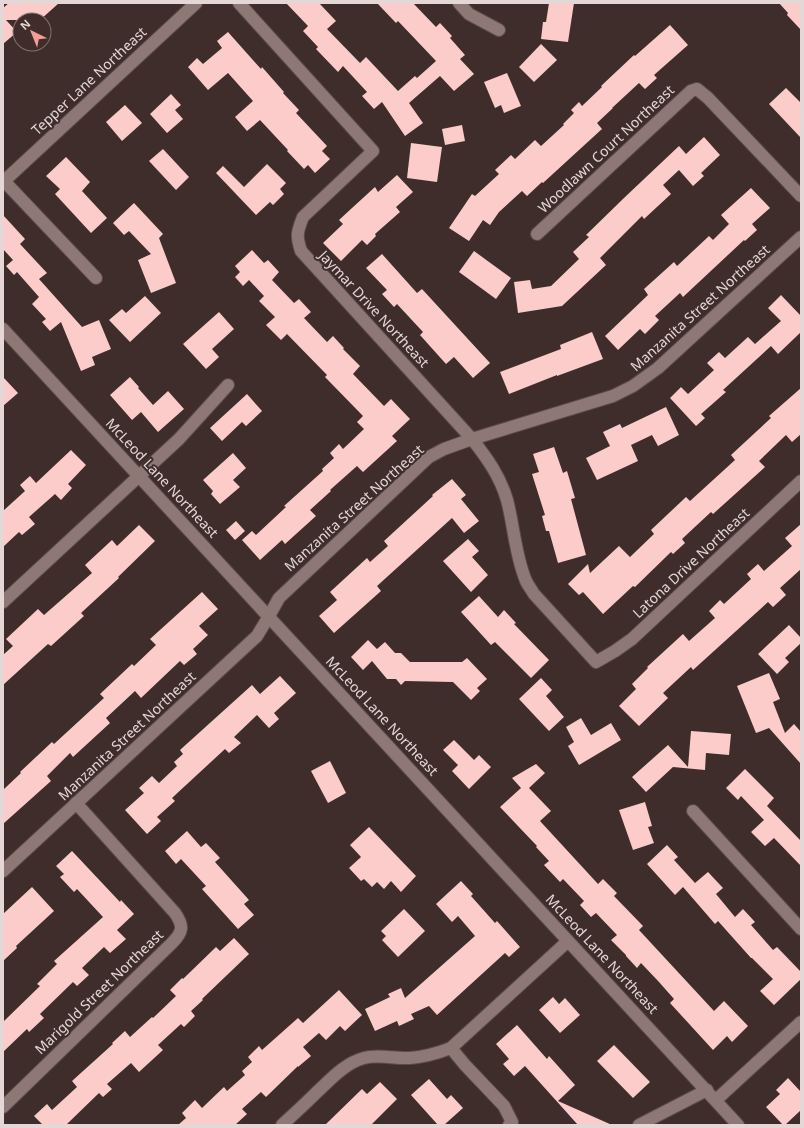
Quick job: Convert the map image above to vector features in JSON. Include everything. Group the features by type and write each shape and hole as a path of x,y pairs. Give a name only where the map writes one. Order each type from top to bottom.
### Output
{"street":[{"name":"Tepper Lane Northeast","path":"4,181 196,3"},
{"name":"Jaymar Drive Northeast","path":"239,3 373,151 303,217 298,229 297,241 301,252 472,438 490,462 506,499 526,582 534,594 596,662"},
{"path":"459,3 469,14 499,30"},
{"name":"Woodlawn Court Northeast","path":"537,234 691,90 697,88 801,196"},
{"path":"4,181 96,278"},
{"name":"Manzanita Street Northeast","path":"3,871 257,636 278,598 429,457 444,449 472,438 613,396 633,386 658,368 801,237"},
{"name":"McLeod Lane Northeast","path":"3,329 738,1125"},
{"path":"3,602 179,439 228,385"},
{"name":"Latona Drive Northeast","path":"596,662 632,639 801,481"},
{"name":"Marigold Street Northeast","path":"3,1107 172,943 182,928 175,913 76,804"},
{"path":"693,811 801,929"},
{"path":"282,1125 340,1071 351,1063 370,1057 382,1056 409,1058 436,1054 451,1048 568,941"},
{"path":"716,1100 801,1022"},
{"path":"451,1048 504,1106 512,1122 508,1125"},
{"path":"639,1125 707,1090"}],"building":[{"path":"9,3 59,3 49,12 12,12 12,20 6,20 12,27 12,36 3,44 3,8"},
{"path":"286,3 319,3 336,21 327,29 360,63 366,57 398,91 415,76 417,78 436,61 398,21 396,23 377,3 413,3 436,27 440,23 452,36 450,38 465,55 460,59 474,74 454,91 440,76 409,103 423,123 405,136 382,102 374,109 362,96 367,92 343,66 338,72 316,49 318,47 303,31 308,26"},
{"path":"549,3 574,3 568,42 541,39 543,22 546,22"},
{"path":"779,3 801,3 801,30 787,15 788,13"},
{"path":"670,25 688,45 654,75 657,78 645,89 639,83 612,108 597,123 602,129 527,196 522,191 499,212 490,225 483,220 469,241 449,228 472,194 475,196 499,174 495,170 511,155 515,159 535,140 541,146 564,125 563,124 574,113 571,110 579,102 582,106 634,55 635,56"},
{"path":"228,32 284,92 283,93 299,110 296,113 327,146 322,151 330,159 315,173 308,165 304,169 260,120 247,131 235,117 253,101 228,73 208,90 188,67 197,58 203,64 222,48 217,41"},
{"path":"541,44 557,60 534,82 519,67"},
{"path":"507,73 521,106 504,113 501,105 495,108 484,82"},
{"path":"786,88 801,103 801,138 769,104"},
{"path":"171,94 181,105 175,110 183,119 167,133 150,114"},
{"path":"125,105 142,123 122,141 106,122"},
{"path":"462,125 465,141 445,145 442,129"},
{"path":"704,137 720,155 701,173 704,176 693,186 679,170 663,185 671,194 644,219 642,216 600,258 606,265 562,306 518,313 514,282 530,280 532,289 551,286 579,259 573,252 589,237 586,235 625,197 679,146 686,154"},
{"path":"411,143 442,147 437,182 407,178"},
{"path":"163,149 189,177 176,190 149,161"},
{"path":"66,157 90,182 82,191 107,218 91,233 55,194 60,189 46,176"},
{"path":"267,164 286,183 280,189 284,194 273,205 270,202 256,215 216,173 223,166 244,187"},
{"path":"397,175 413,192 396,207 400,212 375,234 376,236 367,245 362,240 341,261 323,243 343,224 339,220 352,208 375,187 378,192"},
{"path":"751,188 770,208 752,224 757,230 745,241 744,240 683,297 680,293 655,316 659,320 645,334 640,329 618,350 605,336 648,295 644,289 674,262 677,266 709,236 713,240 729,224 721,215"},
{"path":"134,203 163,234 159,238 176,283 151,293 138,260 151,254 129,231 124,235 113,223"},
{"path":"3,215 25,239 20,244 47,273 39,279 82,327 99,320 111,349 92,357 95,365 81,371 61,322 50,331 42,322 46,319 32,304 39,297 17,272 14,275 6,266 13,260 3,249"},
{"path":"252,250 264,263 268,260 279,272 272,280 294,303 299,299 311,312 304,318 327,342 333,336 344,348 343,349 360,366 353,374 384,406 391,399 410,419 392,436 397,441 363,472 357,466 310,510 316,516 285,544 282,540 260,560 242,540 252,531 256,535 286,507 284,506 323,471 322,469 334,458 330,453 339,444 343,449 364,429 357,422 363,416 325,377 327,375 287,334 281,340 266,325 275,317 259,301 264,296 249,280 243,286 235,277 240,272 235,266"},
{"path":"474,251 511,278 496,299 459,272"},
{"path":"382,254 417,293 422,289 490,363 473,378 454,357 446,364 420,335 423,332 397,304 394,307 382,294 387,290 366,268"},
{"path":"781,295 801,316 801,332 778,354 771,346 723,390 726,392 701,414 705,418 696,426 670,398 681,387 688,394 714,370 707,363 719,352 725,358 748,337 755,344 781,321 768,308"},
{"path":"145,296 161,313 130,342 109,320 122,309 126,313"},
{"path":"219,312 234,329 212,349 219,357 206,369 183,344"},
{"path":"592,332 603,359 509,394 500,372 561,349 560,345"},
{"path":"3,377 18,393 3,406"},
{"path":"130,377 153,405 168,391 184,409 158,432 141,412 132,420 110,395"},
{"path":"801,388 801,434 792,442 786,435 759,461 765,467 713,514 711,512 682,539 685,543 673,554 671,552 635,587 633,586 603,614 583,592 579,595 568,584 588,564 590,573 619,546 630,557 654,534 651,530 686,497 690,501 735,460 731,455 771,418 769,416"},
{"path":"247,394 262,411 246,426 242,422 222,441 210,428"},
{"path":"666,407 679,435 658,446 652,435 631,445 638,461 597,480 586,458 610,446 603,432 620,424 622,428"},
{"path":"554,447 563,473 567,471 575,498 571,499 586,555 558,563 549,531 546,531 542,516 545,515 532,474 539,472 533,454"},
{"path":"71,450 86,465 68,484 72,488 61,500 55,494 29,517 35,524 22,535 19,532 3,547 3,511 25,491 20,485 30,476 36,483"},
{"path":"233,453 246,468 233,480 240,487 220,504 211,494 213,491 203,480"},
{"path":"452,479 466,495 461,499 479,521 464,533 452,518 377,586 381,591 334,633 319,616 337,600 330,592 367,558 370,562 388,546 384,541 433,496 432,495"},
{"path":"236,521 245,531 235,540 226,530"},
{"path":"801,524 801,569 780,588 786,595 773,607 768,602 693,670 691,667 663,693 668,698 639,726 619,706 636,689 632,684 648,668 647,667 683,634 689,641 715,618 709,611 720,600 724,604 751,579 747,574 758,564 764,571 792,546 785,538"},
{"path":"139,525 155,541 118,577 119,578 81,613 84,616 51,646 48,644 3,685 3,655 13,646 6,639 38,609 44,615 92,573 85,565 112,540 117,546"},
{"path":"468,539 479,551 472,557 488,575 471,592 443,561"},
{"path":"202,592 218,609 199,626 208,635 193,649 197,654 184,665 180,661 141,698 135,691 106,718 110,723 73,757 70,753 47,776 51,781 3,824 3,790 52,742 54,744 104,698 100,694 132,664 134,666 156,645 150,639"},
{"path":"479,596 498,617 504,610 516,623 514,624 549,660 531,678 495,642 491,645 461,612"},
{"path":"789,625 801,638 801,643 785,658 789,662 777,674 758,654"},
{"path":"368,640 377,649 385,642 395,653 401,653 410,662 462,662 467,658 487,679 477,688 480,691 471,700 453,682 405,681 401,685 396,679 387,679 372,661 363,670 351,657"},
{"path":"769,673 780,699 773,702 785,733 794,724 801,732 801,764 769,728 756,733 737,686"},
{"path":"280,676 296,693 274,713 279,719 269,728 257,715 234,737 241,743 229,753 225,749 172,798 175,801 157,817 161,821 147,834 125,810 144,793 139,788 152,776 159,783 177,766 174,762 183,754 180,750 252,685 260,694"},
{"path":"541,678 552,690 546,696 564,717 549,731 519,699"},
{"path":"581,718 591,735 611,723 621,740 579,765 568,746 574,742 566,727"},
{"path":"691,731 731,734 729,755 706,753 705,770 673,767 646,792 632,777 668,745 688,767"},
{"path":"454,740 474,760 479,755 491,767 469,789 452,771 458,765 443,750"},
{"path":"330,761 346,793 328,803 311,771"},
{"path":"536,764 545,773 529,788 551,811 540,821 598,884 603,879 617,893 614,896 643,926 639,930 714,1011 724,1001 748,1026 732,1042 727,1036 713,1050 670,1003 674,999 659,982 641,963 637,968 611,940 617,935 596,913 591,917 580,905 584,901 563,879 560,882 544,865 549,861 500,807 521,788 512,778"},
{"path":"745,769 774,798 767,806 801,841 801,866 774,838 765,846 751,832 764,820 741,796 738,800 726,788"},
{"path":"645,802 652,826 648,827 654,843 633,850 619,810"},
{"path":"369,827 416,876 401,892 391,881 384,889 377,882 372,887 364,879 361,881 349,868 361,857 350,845"},
{"path":"187,831 201,847 206,843 220,858 215,862 249,900 244,904 254,915 238,929 202,889 206,886 181,859 176,864 165,851"},
{"path":"667,845 678,857 674,860 695,883 708,872 723,888 716,894 735,917 743,909 755,922 751,925 773,950 777,947 801,972 801,979 774,1005 760,991 773,979 751,958 718,921 715,924 683,887 675,895 647,864"},
{"path":"72,851 120,902 121,900 134,914 117,930 126,939 110,953 104,947 82,968 89,975 77,986 73,982 40,1014 44,1018 29,1032 27,1029 3,1052 3,1022 40,986 37,984 57,964 54,961 103,917 77,889 74,892 60,877 64,874 56,866"},
{"path":"461,881 473,894 471,896 495,923 497,921 520,947 509,957 505,953 437,1015 429,1006 411,1014 414,1019 399,1026 397,1021 375,1031 365,1009 390,997 388,994 401,988 405,998 475,936 458,916 452,922 436,904"},
{"path":"32,887 54,911 16,946 17,948 3,961 3,914"},
{"path":"404,909 425,931 398,957 382,940 386,936 381,931"},
{"path":"234,938 249,954 191,1011 195,1016 184,1027 181,1024 158,1045 163,1050 139,1072 131,1063 107,1084 112,1089 103,1097 99,1093 66,1125 43,1125 34,1116 47,1104 52,1110 77,1087 72,1081 113,1044 112,1043 125,1031 130,1037 152,1017 153,1018 176,996 170,990 182,978 183,979 216,947 220,951"},
{"path":"339,990 362,1015 345,1031 340,1026 326,1040 319,1033 303,1047 311,1056 298,1066 266,1097 261,1092 242,1109 247,1114 235,1125 178,1125 186,1118 182,1113 195,1100 202,1108 224,1087 227,1091 245,1075 242,1071 252,1062 248,1057 259,1046 262,1050 298,1018 303,1023"},
{"path":"553,997 559,1004 565,998 580,1015 560,1033 539,1010"},
{"path":"517,1025 547,1059 549,1056 575,1085 558,1101 612,1125 578,1125 525,1066 514,1076 503,1064 509,1059 496,1044"},
{"path":"614,1045 650,1082 633,1098 597,1061"},
{"path":"788,1078 801,1092 801,1110 785,1125 783,1125 766,1107 780,1094 776,1090"},
{"path":"429,1079 447,1099 451,1095 463,1108 444,1125 438,1125 411,1095"},
{"path":"380,1082 397,1099 371,1125 325,1125 362,1089 367,1094"}]}
